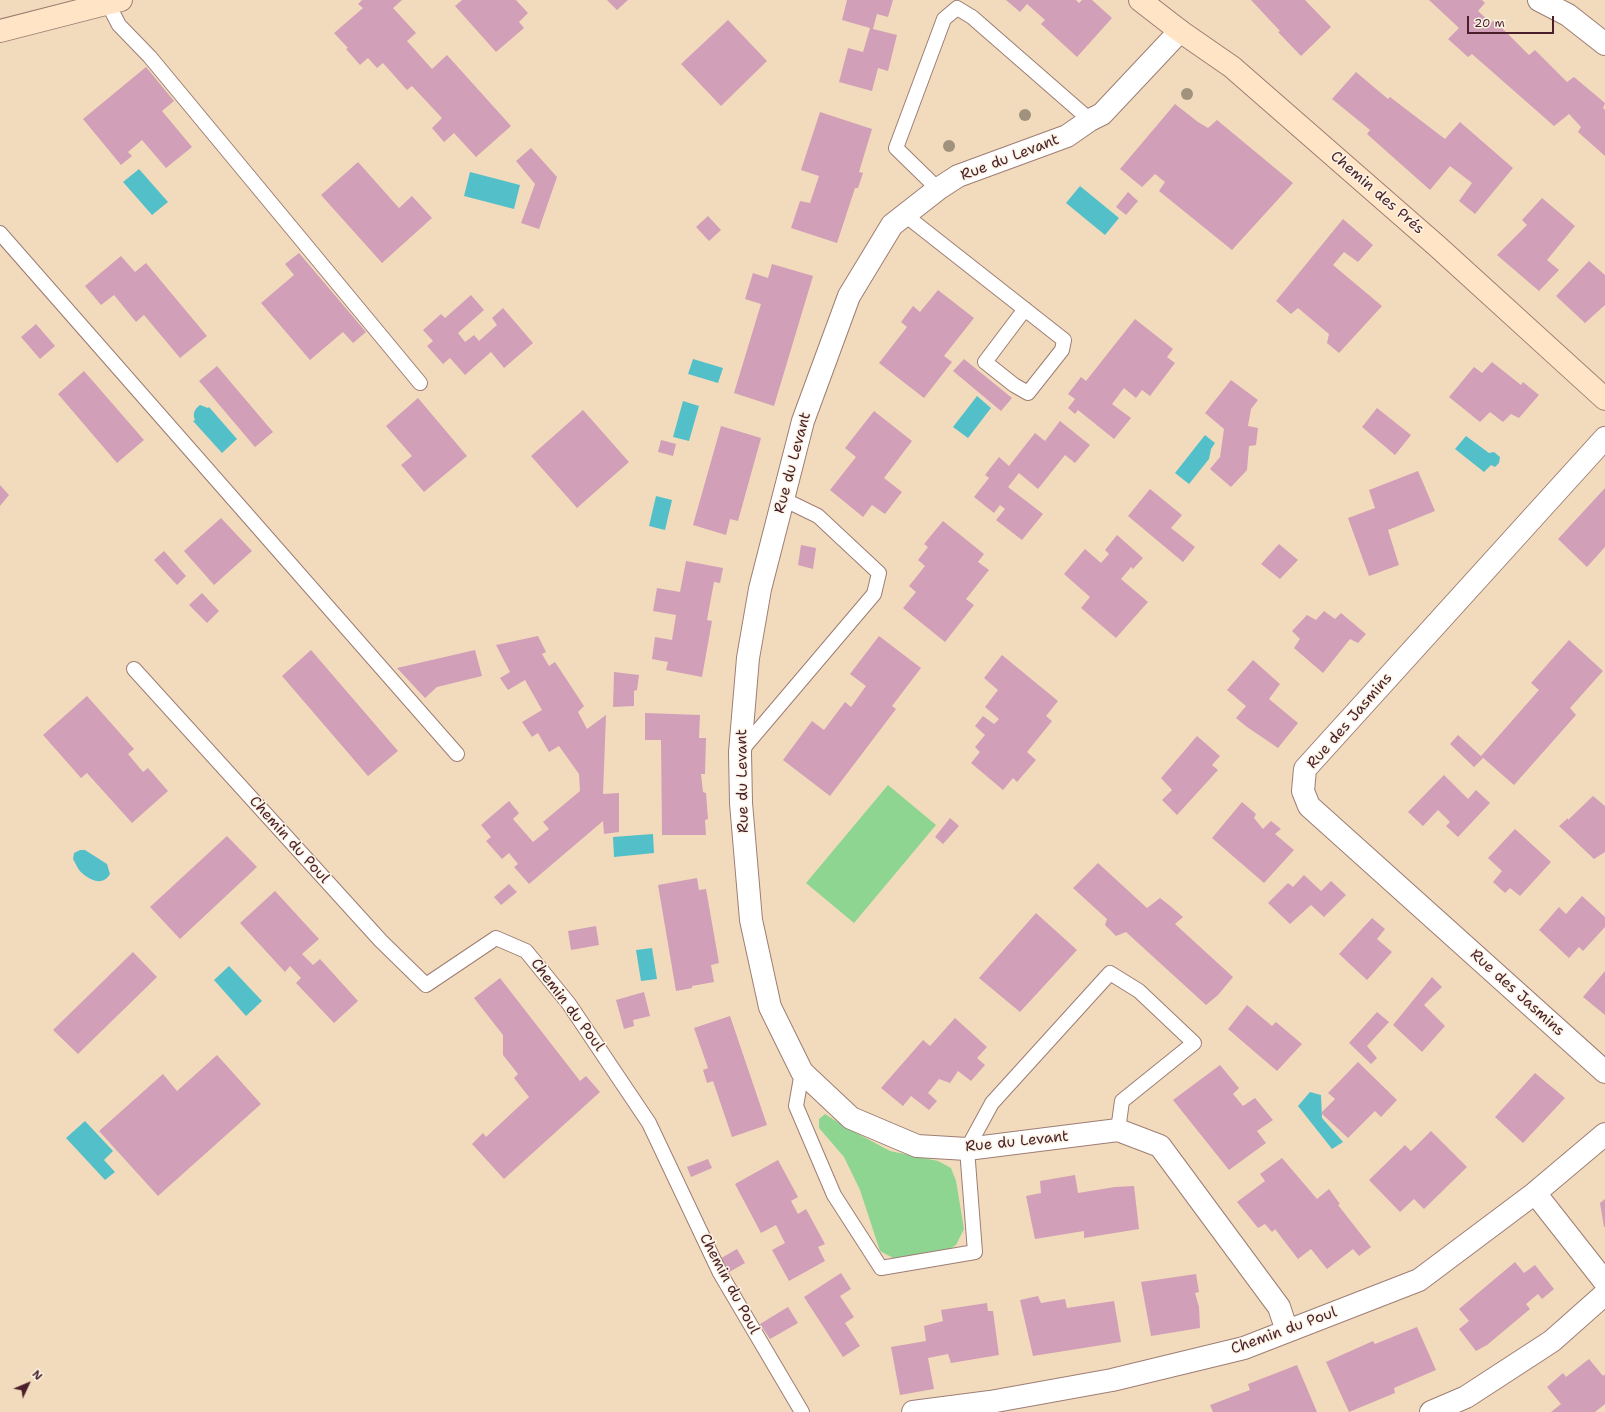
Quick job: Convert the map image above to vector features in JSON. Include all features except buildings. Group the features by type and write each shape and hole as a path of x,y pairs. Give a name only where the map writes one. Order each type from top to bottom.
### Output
{"street":[{"name":"Chemin des Prés","path":"1140,0 1180,31 1238,72 1437,246 1605,399"},
{"path":"1539,0 1568,15 1605,44"},
{"path":"0,31 114,2"},
{"name":"Rue du Levant","path":"1180,31 1102,114 1090,120 1067,136 958,176 938,189 892,225 849,296 802,421 760,589 748,658 740,752 741,803 751,920 770,1007 802,1072 851,1118 917,1146 968,1149 1118,1130 1160,1146 1279,1307 1287,1331"},
{"name":"Rue des Jasmins","path":"1605,438 1305,769 1303,791 1308,806 1605,1072"},
{"name":"Chemin du Poul","path":"913,1412 992,1407 1244,1348 1419,1280 1535,1193 1605,1134"},
{"path":"1535,1193 1605,1282"},
{"path":"1431,1412 1466,1397 1552,1341 1605,1294"}],"lane":[{"path":"114,2 119,25 150,57 420,383"},
{"path":"938,189 896,148 944,20 957,8 972,17 1090,120"},
{"path":"906,215 1025,309 1064,340 1062,350 1028,393 1014,385 985,362 1025,309"},
{"path":"0,233 457,754"},
{"path":"740,752 874,594 880,574 818,516 783,499"},
{"name":"Chemin du Poul","path":"134,669 381,941 426,985 496,938 526,951 569,1004 649,1123 720,1273 802,1412"},
{"path":"802,1072 796,1106 834,1195 881,1268 975,1252 968,1149 992,1103 1110,973 1139,991 1194,1043 1122,1101 1118,1130"}],"green space":[{"path":"888,785 936,825 854,923 806,883"},
{"path":"825,1114 847,1128 890,1151 938,1161 951,1168 956,1181 964,1229 956,1245 945,1252 895,1259 880,1251 860,1190 844,1157 819,1128 819,1119"}],"water":[{"path":"139,169 168,202 152,215 123,182"},
{"path":"470,172 520,185 514,209 464,196"},
{"path":"1080,186 1119,218 1105,235 1066,203"},
{"path":"693,359 723,368 718,383 688,374"},
{"path":"977,396 991,408 968,438 953,427"},
{"path":"683,401 699,406 689,441 673,437"},
{"path":"200,405 209,407 237,439 222,453 193,421 195,420 194,411"},
{"path":"1205,435 1215,443 1211,449 1209,459 1189,484 1175,473"},
{"path":"1466,436 1489,453 1494,452 1500,457 1499,463 1495,467 1491,465 1484,472 1455,449"},
{"path":"656,496 672,500 665,530 649,526"},
{"path":"653,834 654,853 614,857 613,837"},
{"path":"80,850 85,850 107,864 110,874 107,878 100,881 93,880 78,869 73,859 74,853"},
{"path":"652,948 657,979 641,981 636,950"},
{"path":"229,966 262,1001 246,1016 214,980"},
{"path":"1310,1092 1321,1095 1322,1118 1343,1142 1332,1149 1298,1106"},
{"path":"85,1121 113,1151 104,1160 115,1172 105,1180 66,1138"}]}
